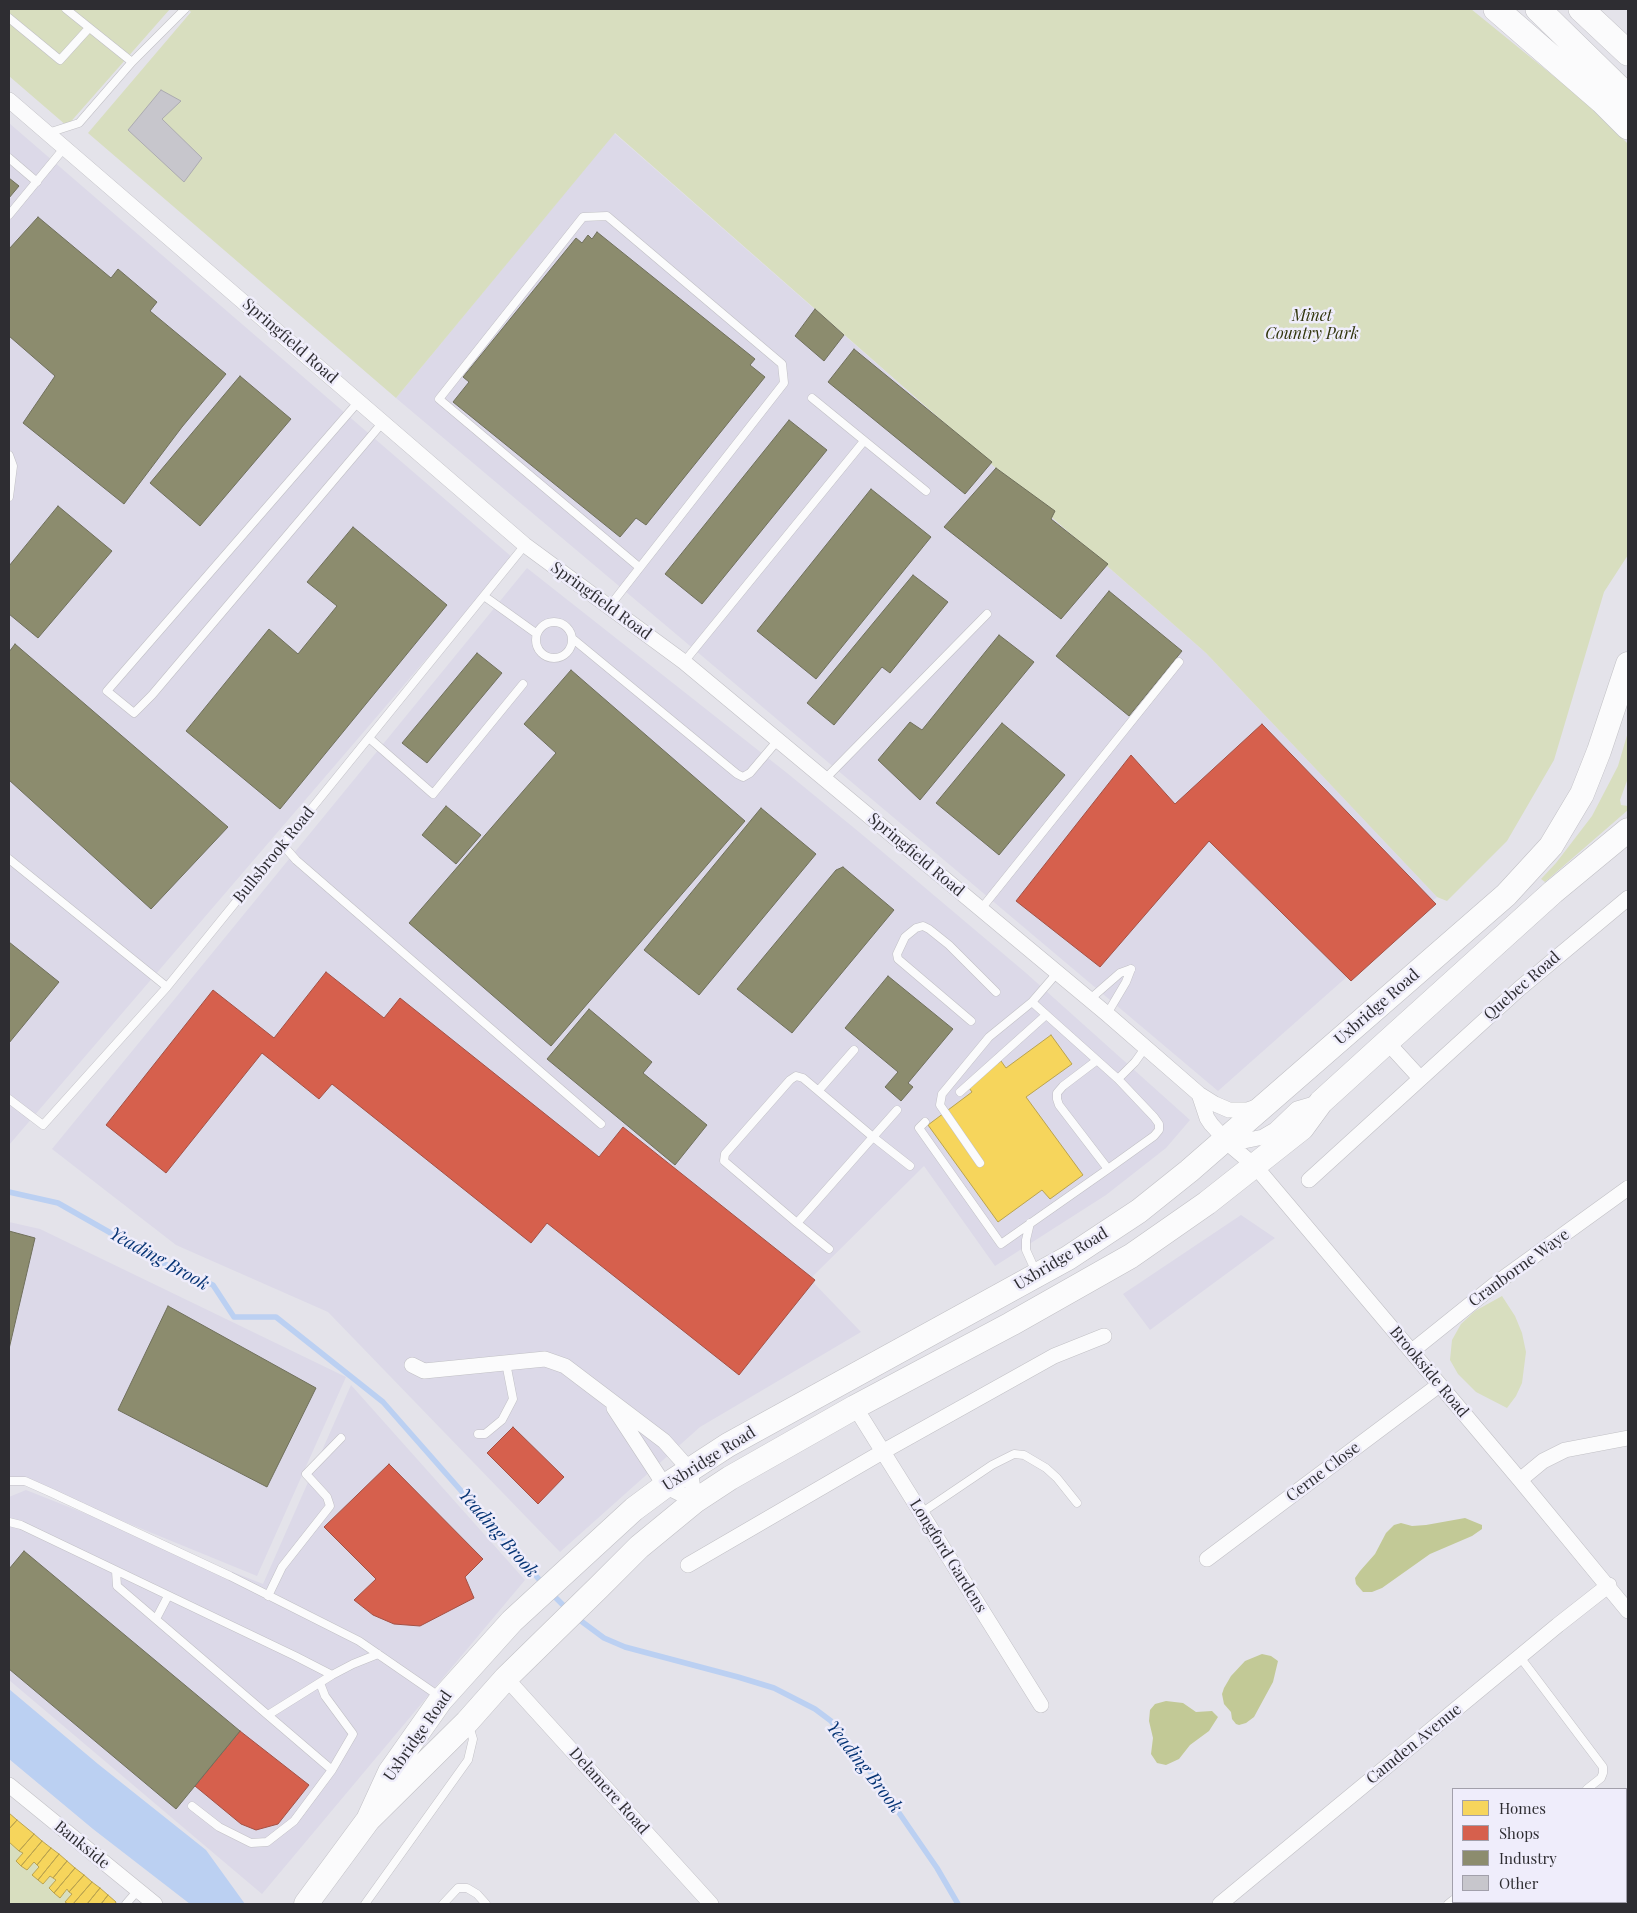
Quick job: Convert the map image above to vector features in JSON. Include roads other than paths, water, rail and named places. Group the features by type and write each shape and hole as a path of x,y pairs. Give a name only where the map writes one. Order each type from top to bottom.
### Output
{"highway":[{"path":"1496,9 1602,101 1628,127"},
{"path":"1538,9 1628,97"},
{"path":"1581,9 1628,54"}],"main road":[{"name":"Uxbridge Road","path":"368,1820 390,1772 440,1701 512,1621 634,1509 665,1486 728,1445 1068,1258 1139,1211 1189,1171 1506,895 1551,846 1582,794 1600,751 1628,664"},
{"name":"Uxbridge Road","path":"368,1820 467,1722 506,1678 639,1547 695,1501 730,1478 855,1407 1011,1324 1131,1256 1207,1204 1302,1128 1322,1102 1387,1042 1553,892 1628,830"},
{"path":"512,1621 525,1621 552,1634"},
{"path":"440,1701 447,1713 460,1722 467,1722"},
{"path":"306,1904 368,1820"}],"street":[{"name":"Springfield Road","path":"9,100 525,545 684,662 981,909 1199,1094 1221,1107 1237,1111 1258,1107 1273,1098"},
{"name":"Quebec Road","path":"1309,1180 1559,954 1628,898"},
{"path":"1387,1042 1420,1078"},
{"path":"1199,1094 1207,1118 1224,1140 1244,1141 1263,1137 1275,1130 1297,1109 1322,1102"},
{"name":"Brookside Road","path":"1224,1140 1255,1166 1628,1611"},
{"name":"Cranborne Waye","path":"1412,1351 1498,1282 1628,1188"},
{"path":"688,1565 884,1451 1054,1356 1104,1336"},
{"path":"412,1366 424,1371 545,1359 565,1366 664,1441 690,1470 695,1501"},
{"name":"Cerne Close","path":"1207,1559 1439,1384"},
{"path":"606,1397 665,1486 695,1501"},
{"name":"Longford Gardens","path":"855,1407 1041,1705"},
{"path":"1520,1480 1543,1462 1565,1450 1628,1438"},
{"name":"Camden Avenue","path":"1220,1904 1608,1585"},
{"name":"Delamere Road","path":"506,1678 710,1904"},
{"name":"Bankside","path":"9,1785 155,1904"}],"lane":[{"path":"66,9 132,62"},
{"path":"48,133 79,123 132,62 185,9"},
{"path":"9,18 60,60 89,28"},
{"path":"9,215 65,147"},
{"path":"9,158 37,182"},
{"path":"609,606 784,383 782,364 607,216 583,217 438,399 639,566"},
{"path":"812,398 926,491"},
{"path":"359,402 107,691 134,713 152,695 383,422"},
{"path":"684,662 864,441"},
{"path":"9,455 14,466 9,498"},
{"name":"Bullsbrook Road","path":"9,1099 43,1125 167,987 525,545"},
{"path":"484,596 537,634"},
{"path":"825,779 987,614"},
{"path":"573,638 570,650 561,658 549,658 537,646 537,634 545,625 557,622 568,628 573,638 743,777 750,773 778,740"},
{"path":"981,909 1179,662"},
{"path":"368,738 433,794 523,684"},
{"path":"282,844 296,860 601,1124"},
{"path":"9,860 167,987"},
{"path":"971,1021 898,959 897,954 905,937 916,928 923,926 929,928 949,945 996,992"},
{"path":"1089,1000 1120,973 1131,969 1126,982 1106,1014"},
{"path":"980,1163 940,1105 942,1094 989,1037 1032,1002 1057,973"},
{"path":"926,1122 919,1128 1001,1244 1154,1136 1159,1130 1159,1124 1154,1117 1118,1080 1032,1002"},
{"path":"960,1092 1046,1015"},
{"path":"1118,1080 1145,1048"},
{"path":"819,1090 854,1050"},
{"path":"1096,1061 1063,1086 1057,1093 1057,1099 1059,1105 1108,1169"},
{"path":"829,1249 724,1161 725,1154 790,1080 796,1076 803,1078 910,1166"},
{"path":"797,1223 897,1110"},
{"path":"1030,1223 1026,1250 1037,1275"},
{"path":"478,1434 485,1434 502,1420 513,1398 506,1363"},
{"path":"268,1596 282,1567 330,1506 327,1497 306,1474 342,1438"},
{"path":"921,1513 992,1464 1014,1454 1024,1455 1046,1468 1057,1478 1077,1503"},
{"path":"9,1481 25,1481 359,1641 433,1692 440,1701"},
{"path":"9,1522 21,1525 332,1675"},
{"path":"116,1571 117,1586 332,1770"},
{"path":"156,1619 168,1596"},
{"path":"268,1716 332,1675 378,1654"},
{"path":"1520,1657 1603,1767 1601,1778 1588,1788"},
{"path":"192,1806 219,1827 251,1843 267,1842 294,1821 332,1770 353,1734 325,1696 320,1683"},
{"path":"365,1904 468,1760 473,1739 467,1722"},
{"path":"442,1904 458,1888 467,1888 477,1894 486,1904"},
{"path":"126,1904 138,1890"}],"water":[{"path":"9,1689 98,1764 206,1850 245,1904 190,1904 93,1829 9,1759"}],"waterway":[{"name":"Yeading Brook","path":"9,1192 58,1203 167,1265 213,1285 234,1317 276,1317 383,1402 544,1585"},
{"name":"Yeading Brook","path":"550,1592 568,1610"},
{"name":"Yeading Brook","path":"577,1618 604,1638 625,1647 774,1688 815,1709 831,1721 875,1778 937,1868 958,1904"}],"park label":[{"name":"Minet Country Park","path":"1312,325"}]}
